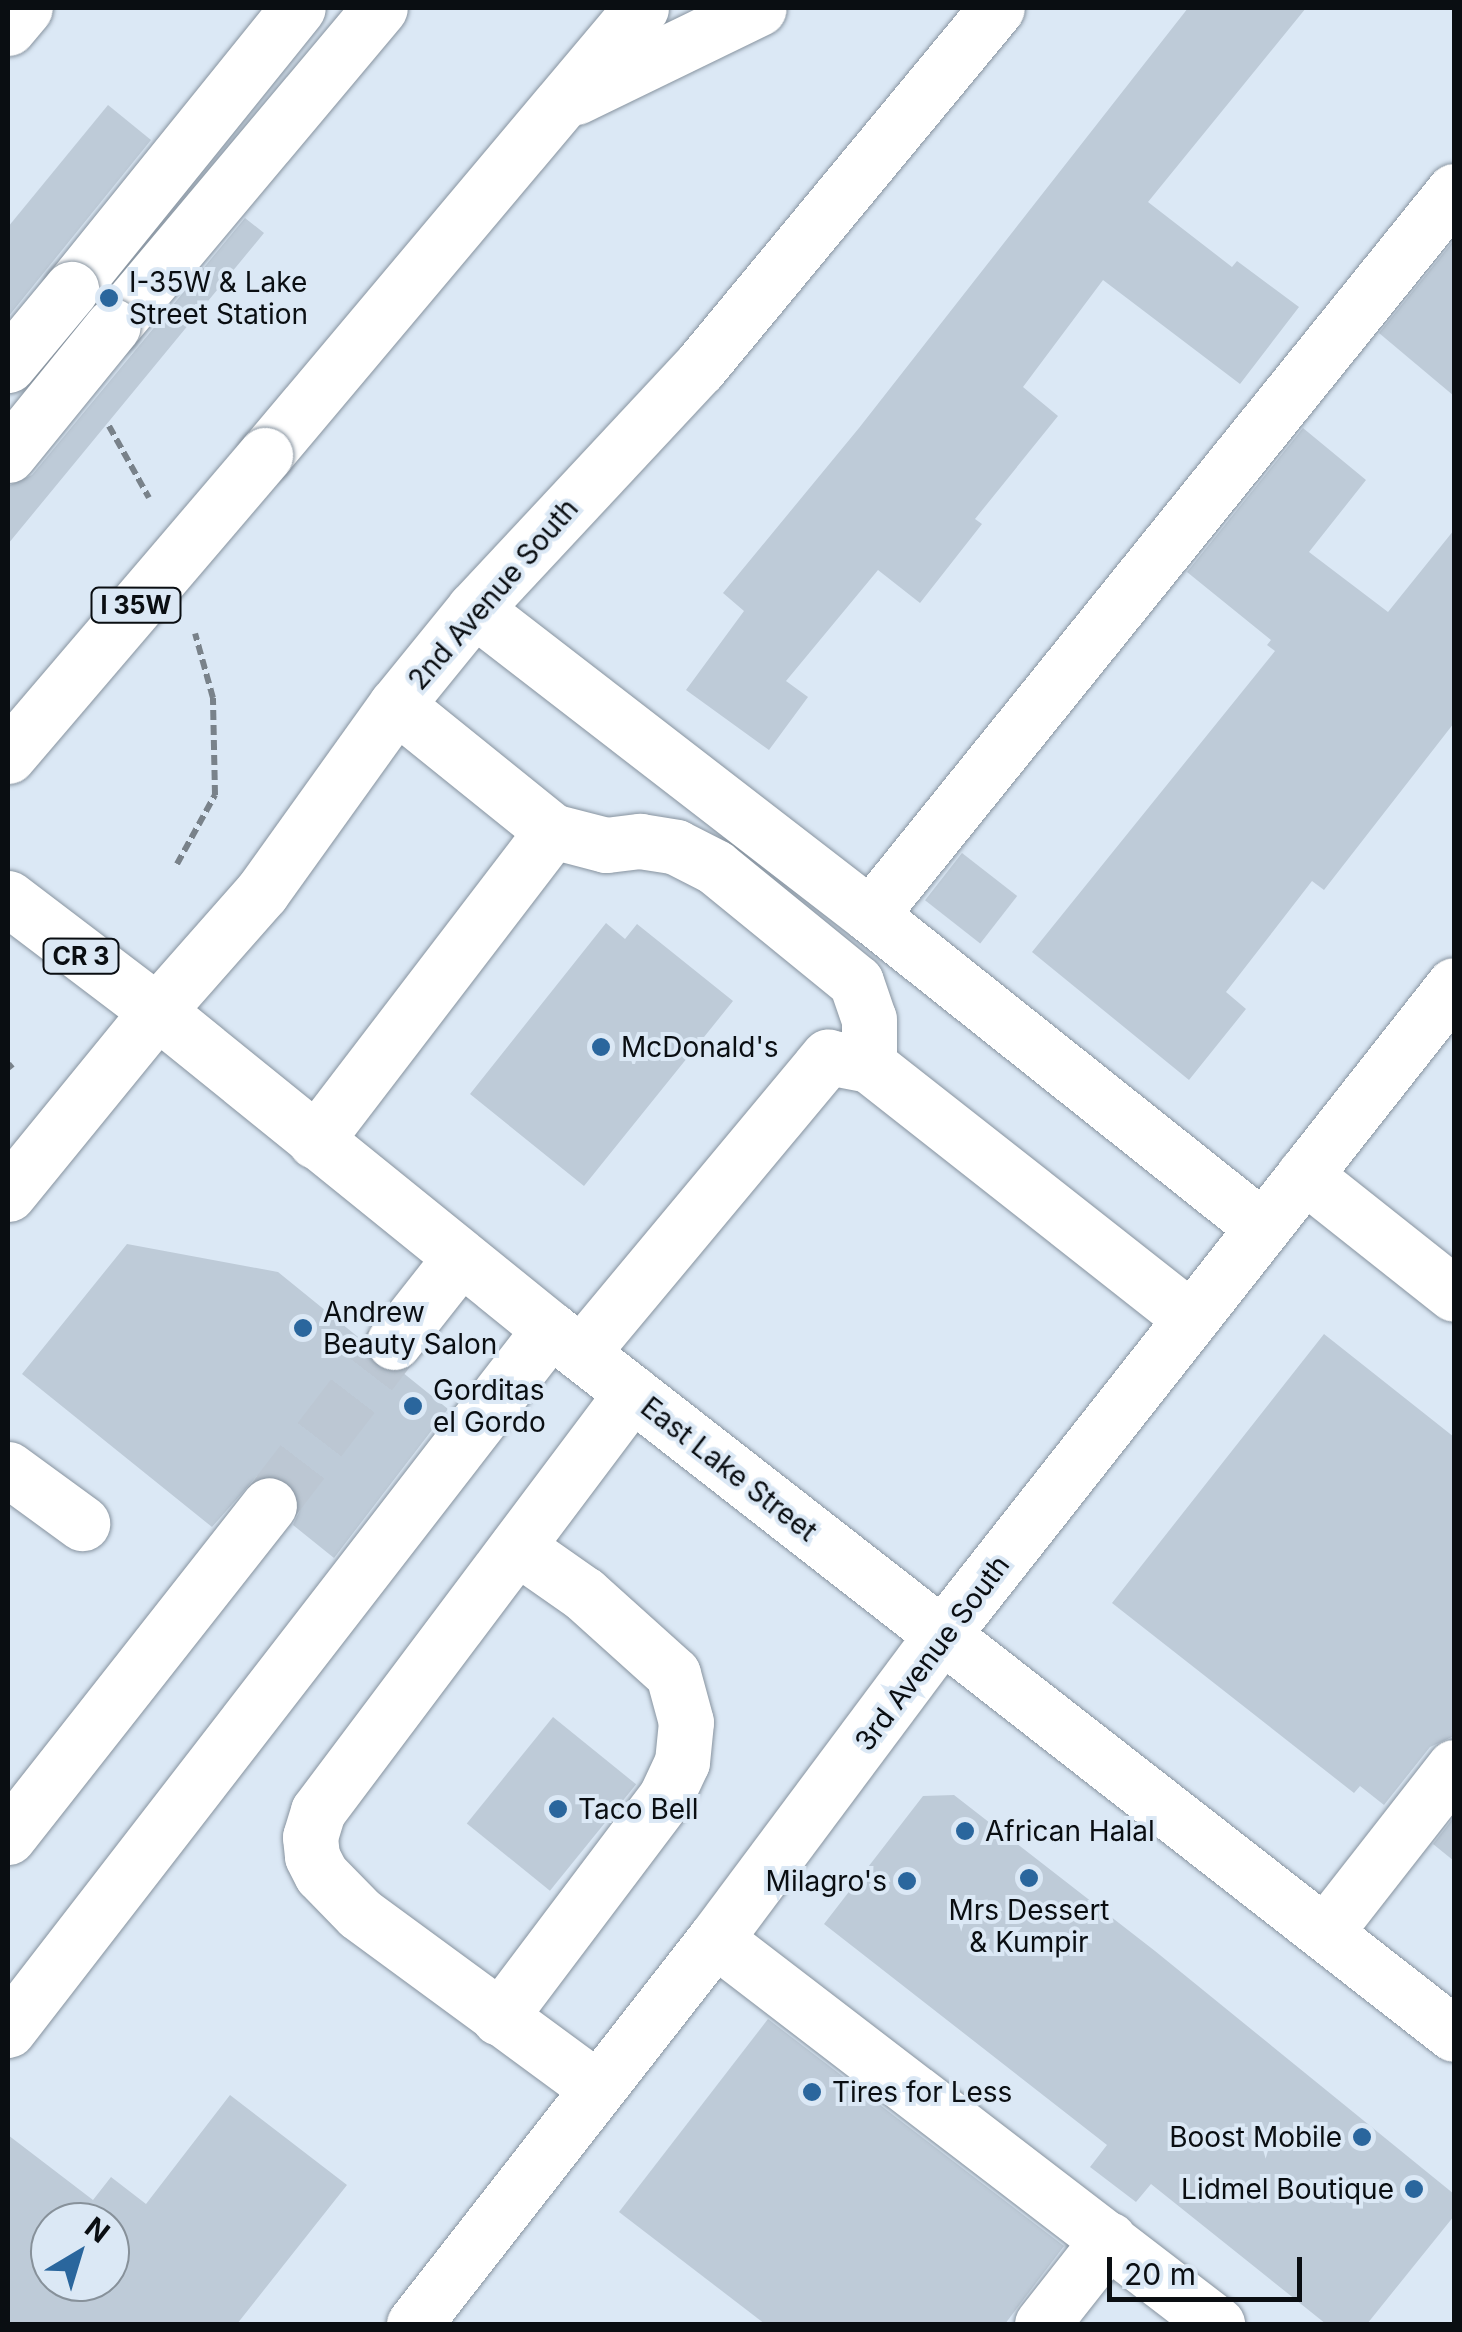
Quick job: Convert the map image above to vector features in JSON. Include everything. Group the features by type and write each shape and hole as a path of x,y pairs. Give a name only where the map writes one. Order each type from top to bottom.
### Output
{"main road":[{"path":"8,28 25,8"},
{"path":"8,364 298,8"},
{"path":"8,455 380,8"},
{"name":"I 35W","path":"8,756 265,455 550,110 641,8"},
{"path":"550,110 759,8"},
{"name":"2nd Avenue South","path":"8,1194 262,892 396,706 474,609 699,368 997,8"},
{"path":"870,915 1454,191"},
{"path":"474,609 870,915 1262,1227"},
{"path":"396,706 552,830 606,845 640,841 676,847 716,867 856,982 869,1019 869,1066"},
{"path":"314,1141 552,830"},
{"name":"East Lake Street","path":"8,898 158,1011 460,1258 1454,2034"},
{"name":"3rd Avenue South","path":"414,2324 715,1939 942,1636 1454,985"},
{"path":"8,2030 566,1341 828,1057 869,1066 1191,1318"},
{"path":"1304,1175 1454,1294"},
{"path":"394,1342 460,1258"},
{"path":"597,2088 358,1913 321,1874 312,1856 310,1836 318,1811 632,1393"},
{"path":"8,1469 82,1523"},
{"path":"8,1838 269,1505"},
{"path":"499,2018 666,1796 682,1762 686,1722 674,1674 584,1594 517,1547"},
{"path":"1326,1931 1454,1768"},
{"path":"715,1939 1217,2324"},
{"path":"1042,2324 1109,2238"}],"building":[{"path":"1188,8 1306,8 1148,202 1232,267 1237,261 1299,307 1240,384 1103,280 1023,387 1058,416 975,519 982,524 920,603 878,570 786,681 808,697 769,750 686,690 744,611 723,593 859,428"},
{"path":"108,105 151,140 8,317 8,227"},
{"path":"245,218 264,233 8,544 8,486 32,475"},
{"path":"1454,240 1454,396 1379,333"},
{"path":"1303,428 1366,480 1309,552 1388,612 1454,530 1454,723 1324,890 1312,881 1226,992 1246,1009 1189,1080 1032,952 1275,651 1267,645 1271,640 1187,572"},
{"path":"962,853 1017,896 980,943 925,900"},
{"name":"McDonald's","path":"606,923 625,939 637,924 733,1001 584,1186 470,1094"},
{"path":"127,1244 278,1272 363,1341 374,1366 389,1373 402,1372 448,1409 334,1558 293,1525 300,1510 298,1494 287,1480 272,1474 257,1476 212,1527 22,1374"},
{"path":"1324,1334 1454,1437 1454,1736 1430,1747 1384,1805 1360,1786 1354,1793 1112,1603"},
{"name":"Taco Bell","path":"553,1717 636,1784 550,1891 467,1823"},
{"path":"954,1795 1155,1951 1454,2194 1454,2216 1367,2324 1326,2324 1151,2184 1136,2202 1090,2167 1107,2145 824,1924 923,1796"},
{"path":"1454,1817 1454,1861 1433,1844"},
{"path":"768,2019 1064,2246 1005,2324 765,2324 619,2212"},
{"path":"230,2095 347,2185 237,2324 8,2324 8,2135 93,2200 111,2177 146,2204"}],"tunnel":[{"path":"269,1505 394,1342"}],"place":[{"name":"I-35W & Lake Street Station","path":"109,298"},
{"name":"McDonald's","path":"601,1047"},
{"name":"Andrew Beauty Salon","path":"303,1328"},
{"name":"Gorditas el Gordo","path":"413,1406"},
{"name":"Taco Bell","path":"558,1809"},
{"name":"African Halal","path":"965,1831"},
{"name":"Mrs Dessert & Kumpir","path":"1029,1878"},
{"name":"Milagro's","path":"907,1881"},
{"name":"Tires for Less","path":"812,2092"},
{"name":"Boost Mobile","path":"1362,2137"},
{"name":"Lidmel Boutique","path":"1414,2189"}]}
